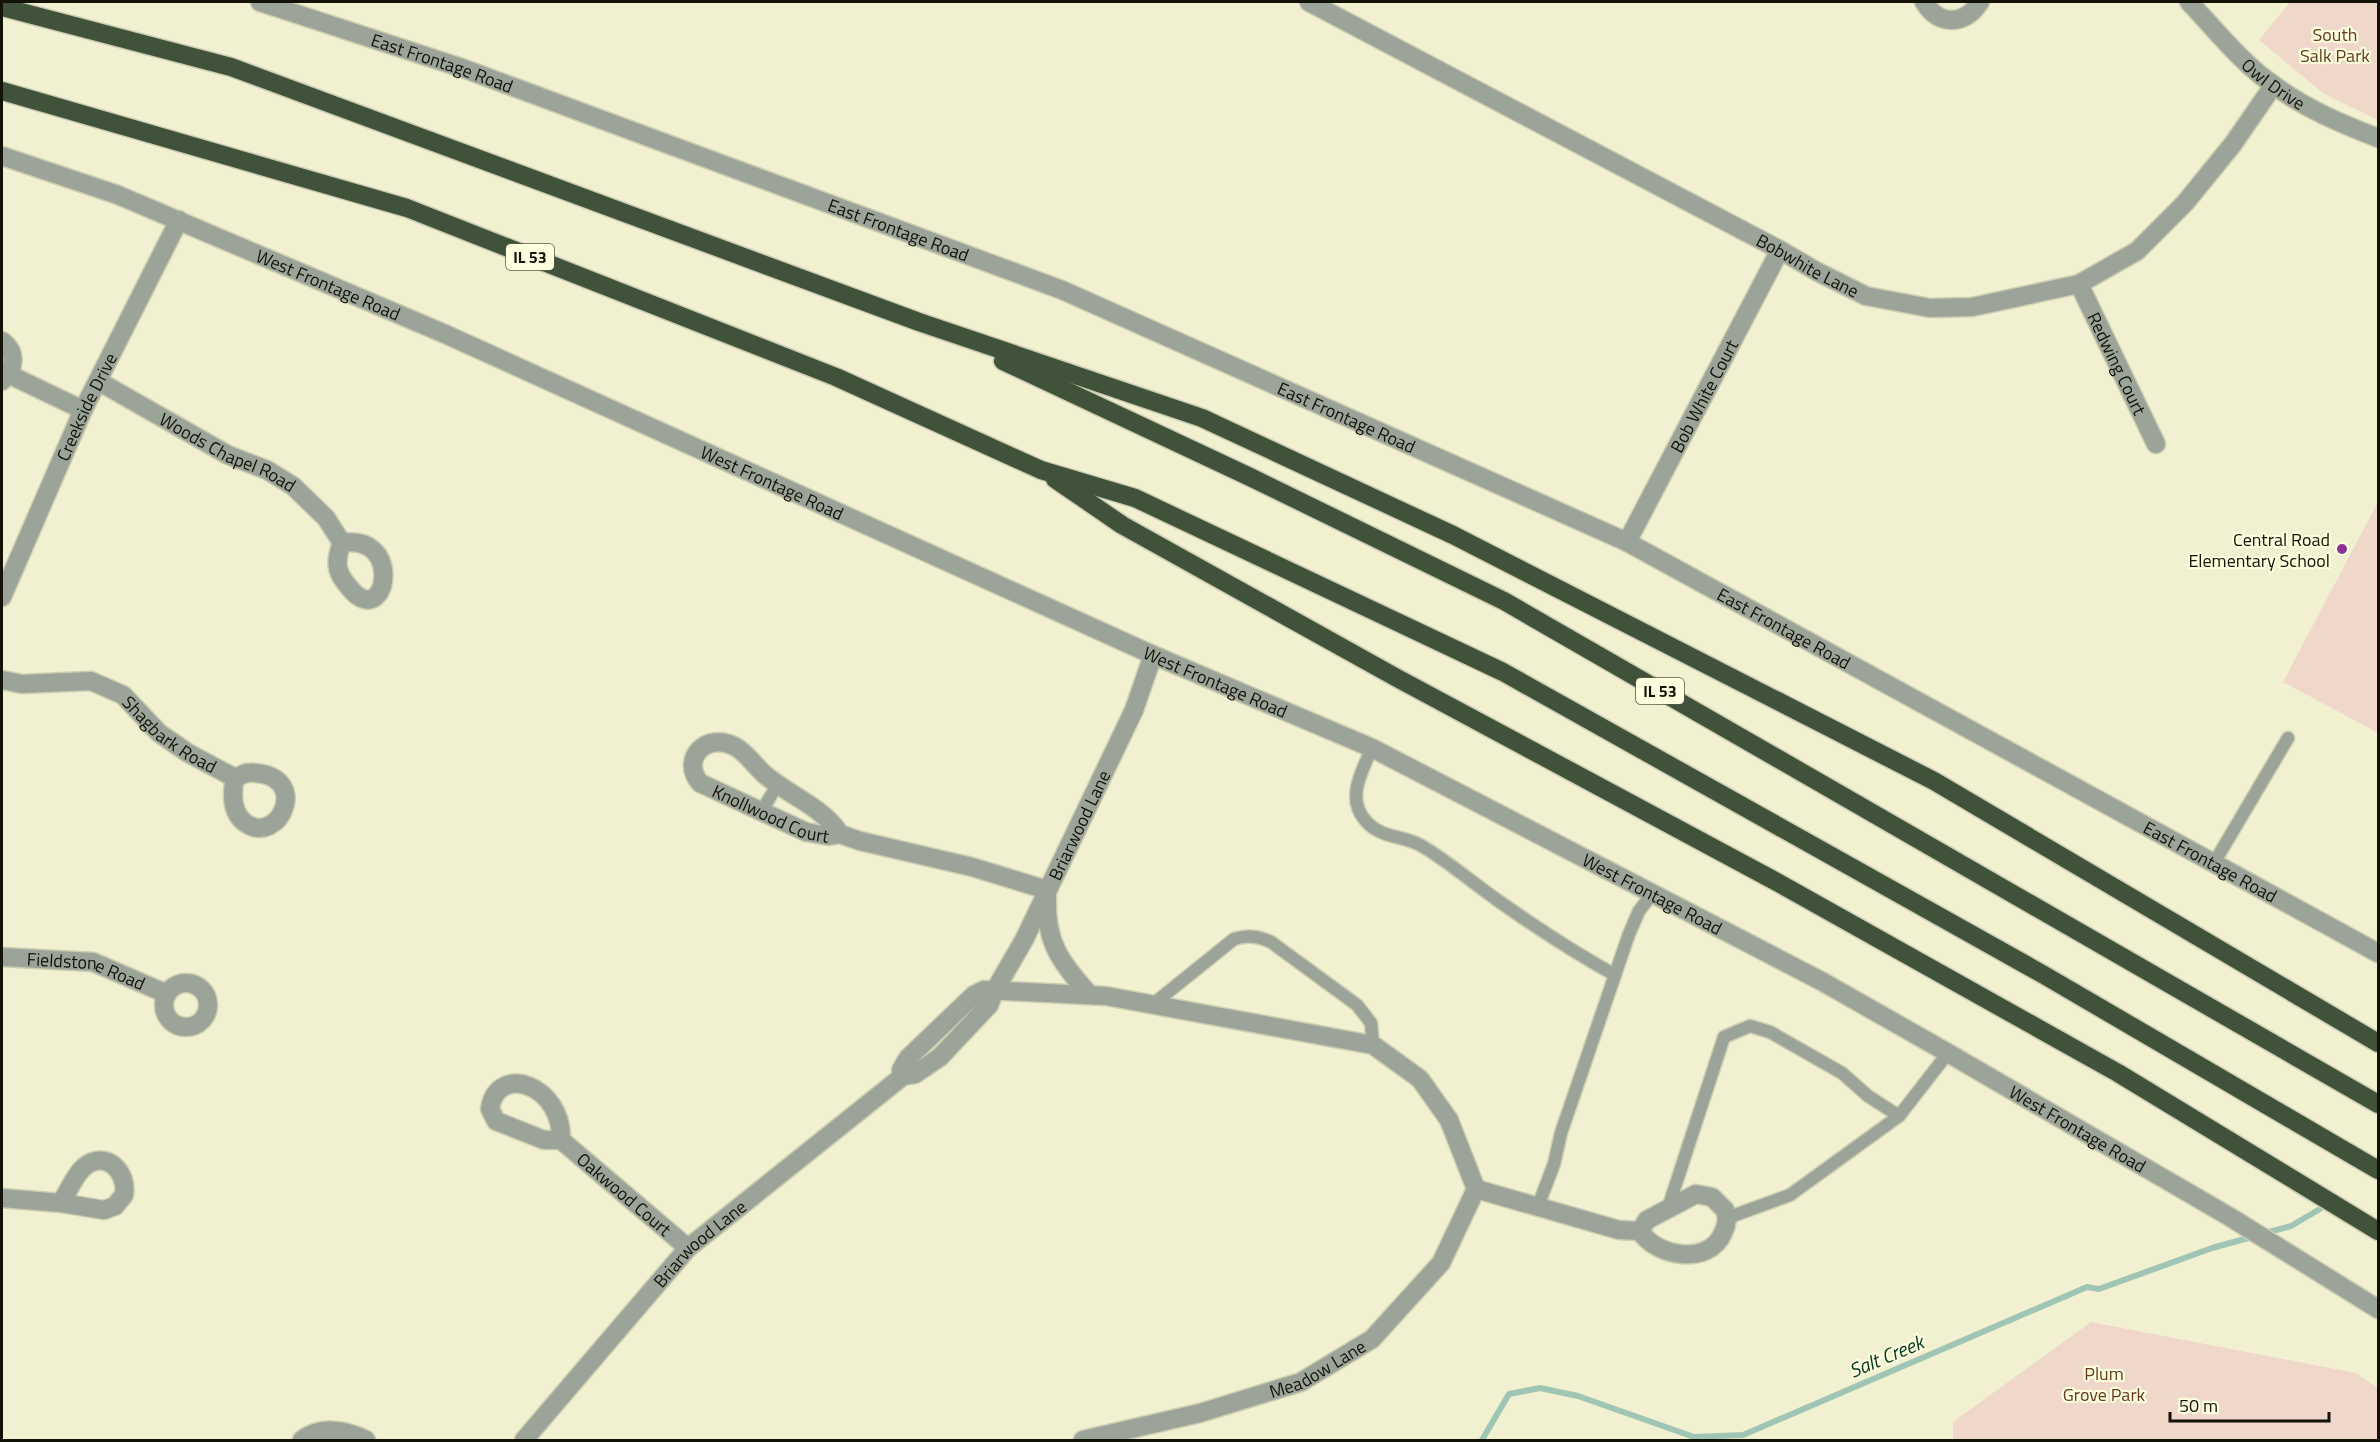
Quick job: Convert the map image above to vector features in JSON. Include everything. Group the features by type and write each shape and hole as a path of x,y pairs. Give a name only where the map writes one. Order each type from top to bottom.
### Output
{"highway":[{"name":"IL 53","path":"2,7 231,67 919,322 1202,418 1453,535 1934,781 2379,1043"},
{"name":"IL 53","path":"2,91 407,208 836,377 1041,470 1135,498 1503,672 2044,975 2379,1170"},
{"name":"IL 53","path":"919,322 1250,477 1504,601 2379,1104"},
{"name":"IL 53","path":"1041,470 1122,525 1397,678 1796,892 2118,1073 2379,1231"}],"street":[{"name":"East Frontage Road","path":"260,2 462,68 1062,290 1627,542 2379,953"},
{"name":"Bobwhite Lane","path":"1309,2 1866,296 1930,308 1972,307 2079,284 2137,251 2185,203 2233,144 2273,86"},
{"path":"1924,2 1937,16 1957,20 1967,16 1980,2"},
{"name":"Owl Drive","path":"2188,2 2247,63 2273,86 2311,109 2379,138"},
{"name":"West Frontage Road","path":"2,156 118,195 445,334 1153,655 1372,748 1823,982 2230,1217 2379,1309"},
{"name":"Creekside Drive","path":"2,597 83,410 179,220"},
{"name":"Bob White Court","path":"1627,542 1780,250"},
{"name":"Redwing Court","path":"2079,284 2156,444"},
{"path":"2,341 10,350 12,358 5,378 83,410"},
{"name":"Woods Chapel Road","path":"98,381 228,455 267,470 287,482 302,493 326,518 342,543"},
{"name":"Briarwood Lane","path":"524,1440 688,1248 903,1076 915,1074 948,1049 986,1010 1024,940 1134,710 1153,655"},
{"name":"Shagbark Road","path":"2,680 22,684 92,681 123,695 159,733 188,753 235,778"},
{"name":"Knollwood Court","path":"840,834 829,820 778,784 733,746 716,741 709,742 698,752 694,766 700,783 806,832 829,836 840,834 860,841 972,867 1047,890"},
{"path":"1047,890 1046,916 1051,940 1062,962 1089,994"},
{"name":"Fieldstone Road","path":"2,957 93,962 166,994"},
{"path":"995,990 1089,994 1373,1045 1420,1079 1449,1120 1476,1189 1619,1230 1640,1231"},
{"name":"Briarwood Lane","path":"903,1076 901,1070 908,1058 974,994 979,991 995,990"},
{"name":"Oakwood Court","path":"561,1140 688,1248"},
{"name":"Meadow Lane","path":"1083,1440 1200,1413 1301,1382 1372,1339 1441,1263 1476,1189"},
{"path":"1707,1195 1723,1206 1727,1218 1719,1241 1705,1252 1691,1255 1655,1248 1648,1243 1640,1231 1647,1220 1690,1196 1707,1195"},
{"path":"2,1198 61,1203"},
{"path":"302,1440 315,1432 333,1431 355,1435 366,1440"}],"lane":[{"path":"2214,863 2288,738"},
{"path":"1372,748 1356,790 1356,802 1364,820 1376,830 1389,836 1421,845 1575,953 1615,975"},
{"path":"762,812 778,784"},
{"path":"1538,1206 1554,1164 1561,1133 1615,975 1639,911 1652,894"},
{"path":"1152,1005 1234,939 1259,936 1271,942 1357,1005 1371,1023 1373,1045"},
{"path":"1668,1208 1724,1037 1750,1026 1770,1032 1842,1073 1868,1096 1899,1116"},
{"path":"935,1033 948,1049"},
{"path":"1727,1218 1790,1195 1899,1116 1948,1053"}],"green space":[{"name":"South Salk Park","path":"2290,2 2378,2 2378,120 2324,94 2259,40"},
{"path":"2378,502 2378,733 2283,682"},
{"name":"Plum Grove Park","path":"2091,1322 2356,1373 2378,1388 2378,1440 1953,1440 1953,1422"}],"waterway":[{"name":"Salt Creek","path":"2265,1233 2291,1226 2320,1209"},
{"name":"Salt Creek","path":"1482,1440 1509,1394 1540,1388 1578,1396 1694,1437 1743,1435 2087,1287 2099,1289 2212,1248 2252,1237"}],"place":[{"name":"Central Road Elementary School","path":"2342,549"}]}
